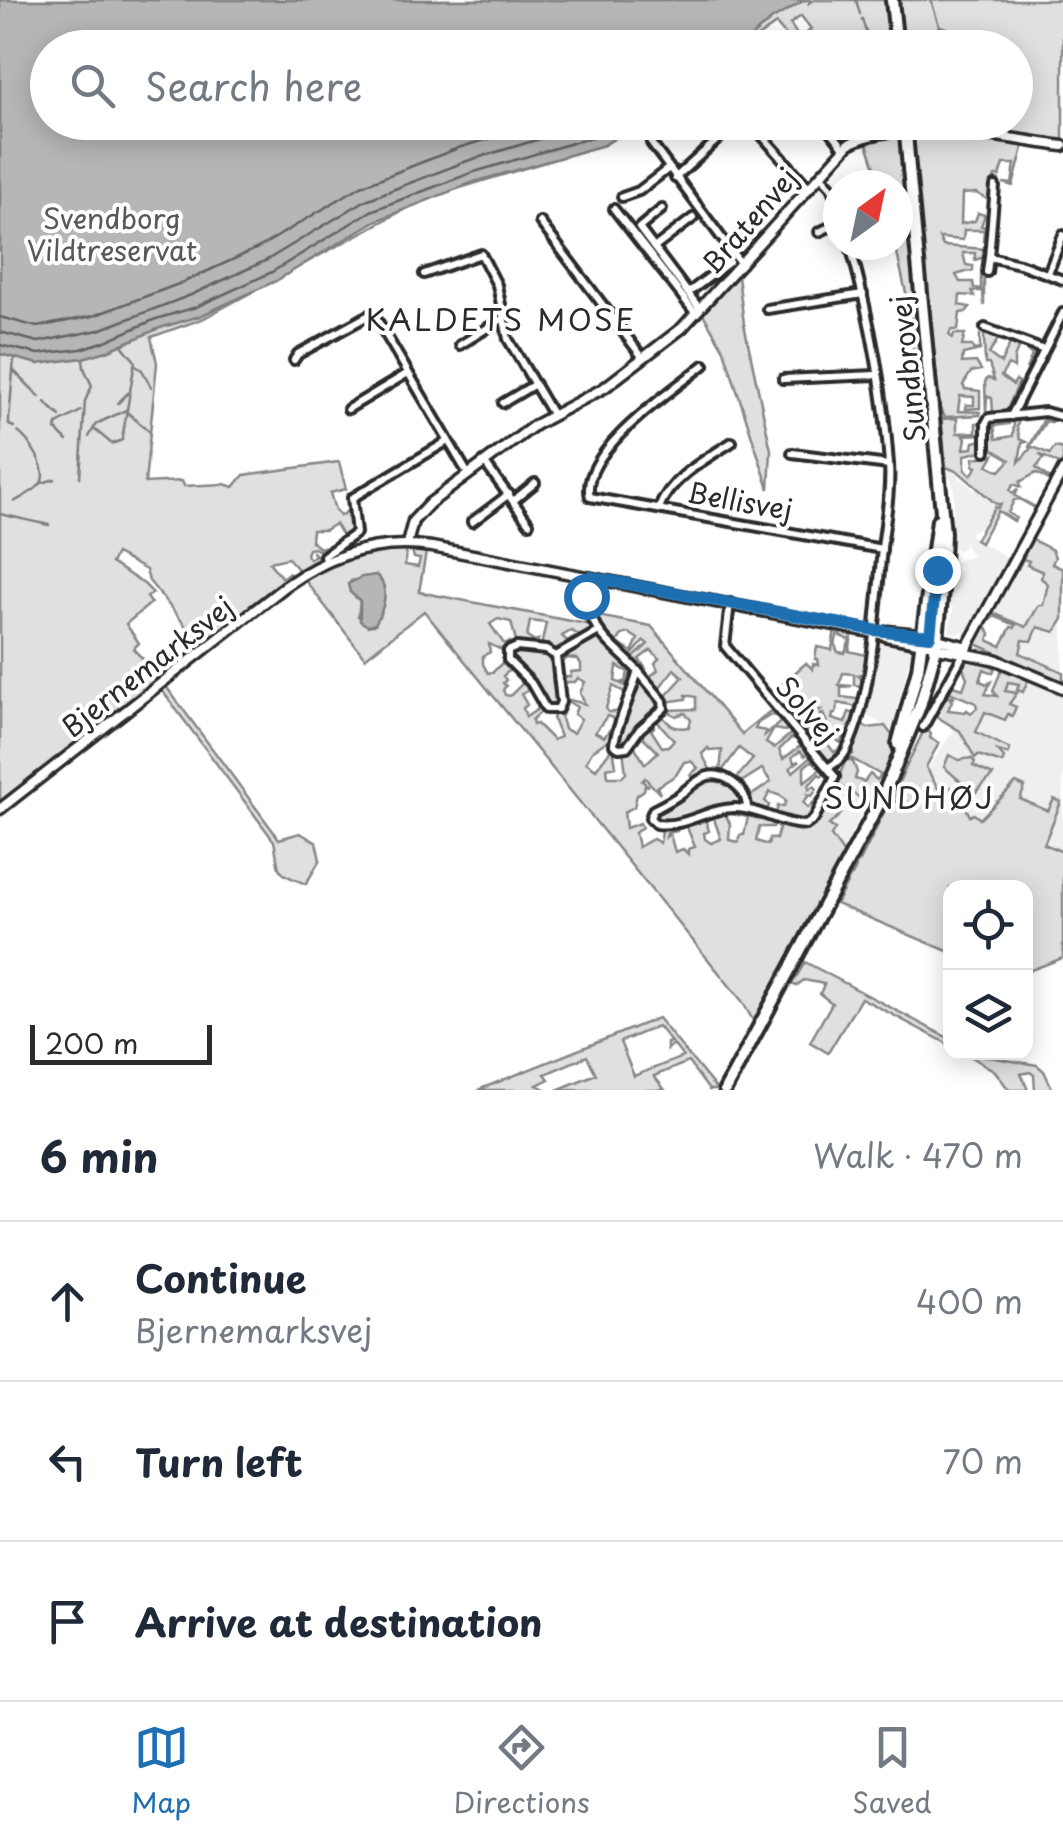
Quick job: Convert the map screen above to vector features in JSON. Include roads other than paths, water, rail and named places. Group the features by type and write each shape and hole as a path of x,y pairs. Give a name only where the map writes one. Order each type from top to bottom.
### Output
{"main road":[{"path":"892,0 895,30"},
{"name":"Sundbrovej","path":"870,820 904,726 928,642 944,562 906,140"},
{"name":"Sundbrovej","path":"725,1090 919,723 940,492"},
{"path":"886,634 928,642"}],"street":[{"path":"674,178 716,140"},
{"path":"766,140 808,187"},
{"path":"838,140 844,148"},
{"name":"Bratenvej","path":"407,544 411,525 422,510 552,414 594,394 698,312 819,174 844,148 861,140"},
{"name":"Bratenvej","path":"1000,140 1063,146"},
{"path":"651,144 741,264"},
{"path":"622,197 639,191 669,168"},
{"path":"819,174 823,178"},
{"path":"988,272 995,186"},
{"name":"Bratenvej","path":"614,209 698,312"},
{"path":"654,248 638,228 662,209"},
{"name":"Bratenvej","path":"693,218 654,248 698,312"},
{"path":"540,222 643,358"},
{"path":"819,232 823,230"},
{"path":"1048,273 1063,235"},
{"path":"424,274 481,254 497,285 508,339 552,414"},
{"path":"990,258 1063,280"},
{"name":"Solvej","path":"730,603 724,646 830,767 844,756 859,712 874,630 889,465 863,294 854,260"},
{"name":"Bratenvej","path":"688,294 729,262"},
{"path":"767,309 863,294"},
{"path":"294,360 297,354 373,313 468,474"},
{"path":"1010,416 1063,313"},
{"path":"460,344 502,319"},
{"path":"985,328 1044,350"},
{"name":"Bellisvej","path":"704,365 619,434 592,476 590,497 882,549"},
{"path":"348,409 408,373"},
{"path":"784,379 876,376"},
{"path":"502,403 535,384"},
{"path":"986,451 986,420 1049,412 1063,417"},
{"name":"Bjernemarksvej","path":"325,562 324,556 354,536 352,498 448,441"},
{"path":"659,508 668,489 694,466 732,442"},
{"path":"792,453 889,465"},
{"path":"484,462 529,524"},
{"path":"919,723 966,650 1063,470"},
{"path":"472,522 535,483"},
{"name":"Bjernemarksvej","path":"0,809 288,585 325,562 368,548 407,544 874,630 966,650 1063,688"},
{"path":"590,577 587,605 600,632 615,651 638,671 662,699 664,708 638,731 627,747 619,748 613,744 613,738 627,710 638,671"},
{"name":"Bjernemarksvej","path":"874,630 886,634"},
{"path":"556,656 600,632"},
{"path":"517,647 546,650 556,656 561,704 552,711 546,709 507,654 517,647"},
{"path":"746,809 740,789 713,775 697,780 676,798 653,810 650,818 655,824 673,825 725,809 746,809 784,822 809,824 836,776 830,767"}],"water":[{"name":"Svendborg Vildtreservat","path":"0,0 805,0 759,30 30,30 30,140 612,140 474,182 375,221 276,281 200,316 107,351 38,364 0,354"},
{"path":"376,575 381,580 384,598 375,624 368,626 360,621 360,601 348,584"}],"waterway":[{"path":"856,0 860,14"},
{"path":"931,0 940,30"},
{"path":"862,19 865,30"},
{"path":"935,30 940,26 952,30"},
{"path":"94,429 112,444 122,440 135,361 121,344"},
{"path":"80,477 85,401 92,386 83,358"},
{"path":"14,359 9,420 14,427"},
{"path":"134,365 142,370 151,387"},
{"path":"13,370 40,397"},
{"path":"118,403 128,393"},
{"path":"45,402 60,416"},
{"path":"89,437 96,424 126,410"},
{"path":"67,441 56,430 57,424 81,411"},
{"path":"128,413 149,431"},
{"path":"14,502 36,488 43,477 37,455 18,432"},
{"path":"42,483 55,479"},
{"path":"0,514 49,525"},
{"path":"0,804 139,695"},
{"path":"860,861 877,827"},
{"path":"852,876 856,868"},
{"path":"718,1090 834,876"}],"district":[{"name":"KALDETS MOSE","path":"501,318"},
{"name":"SUNDHØJ","path":"910,796"}]}
